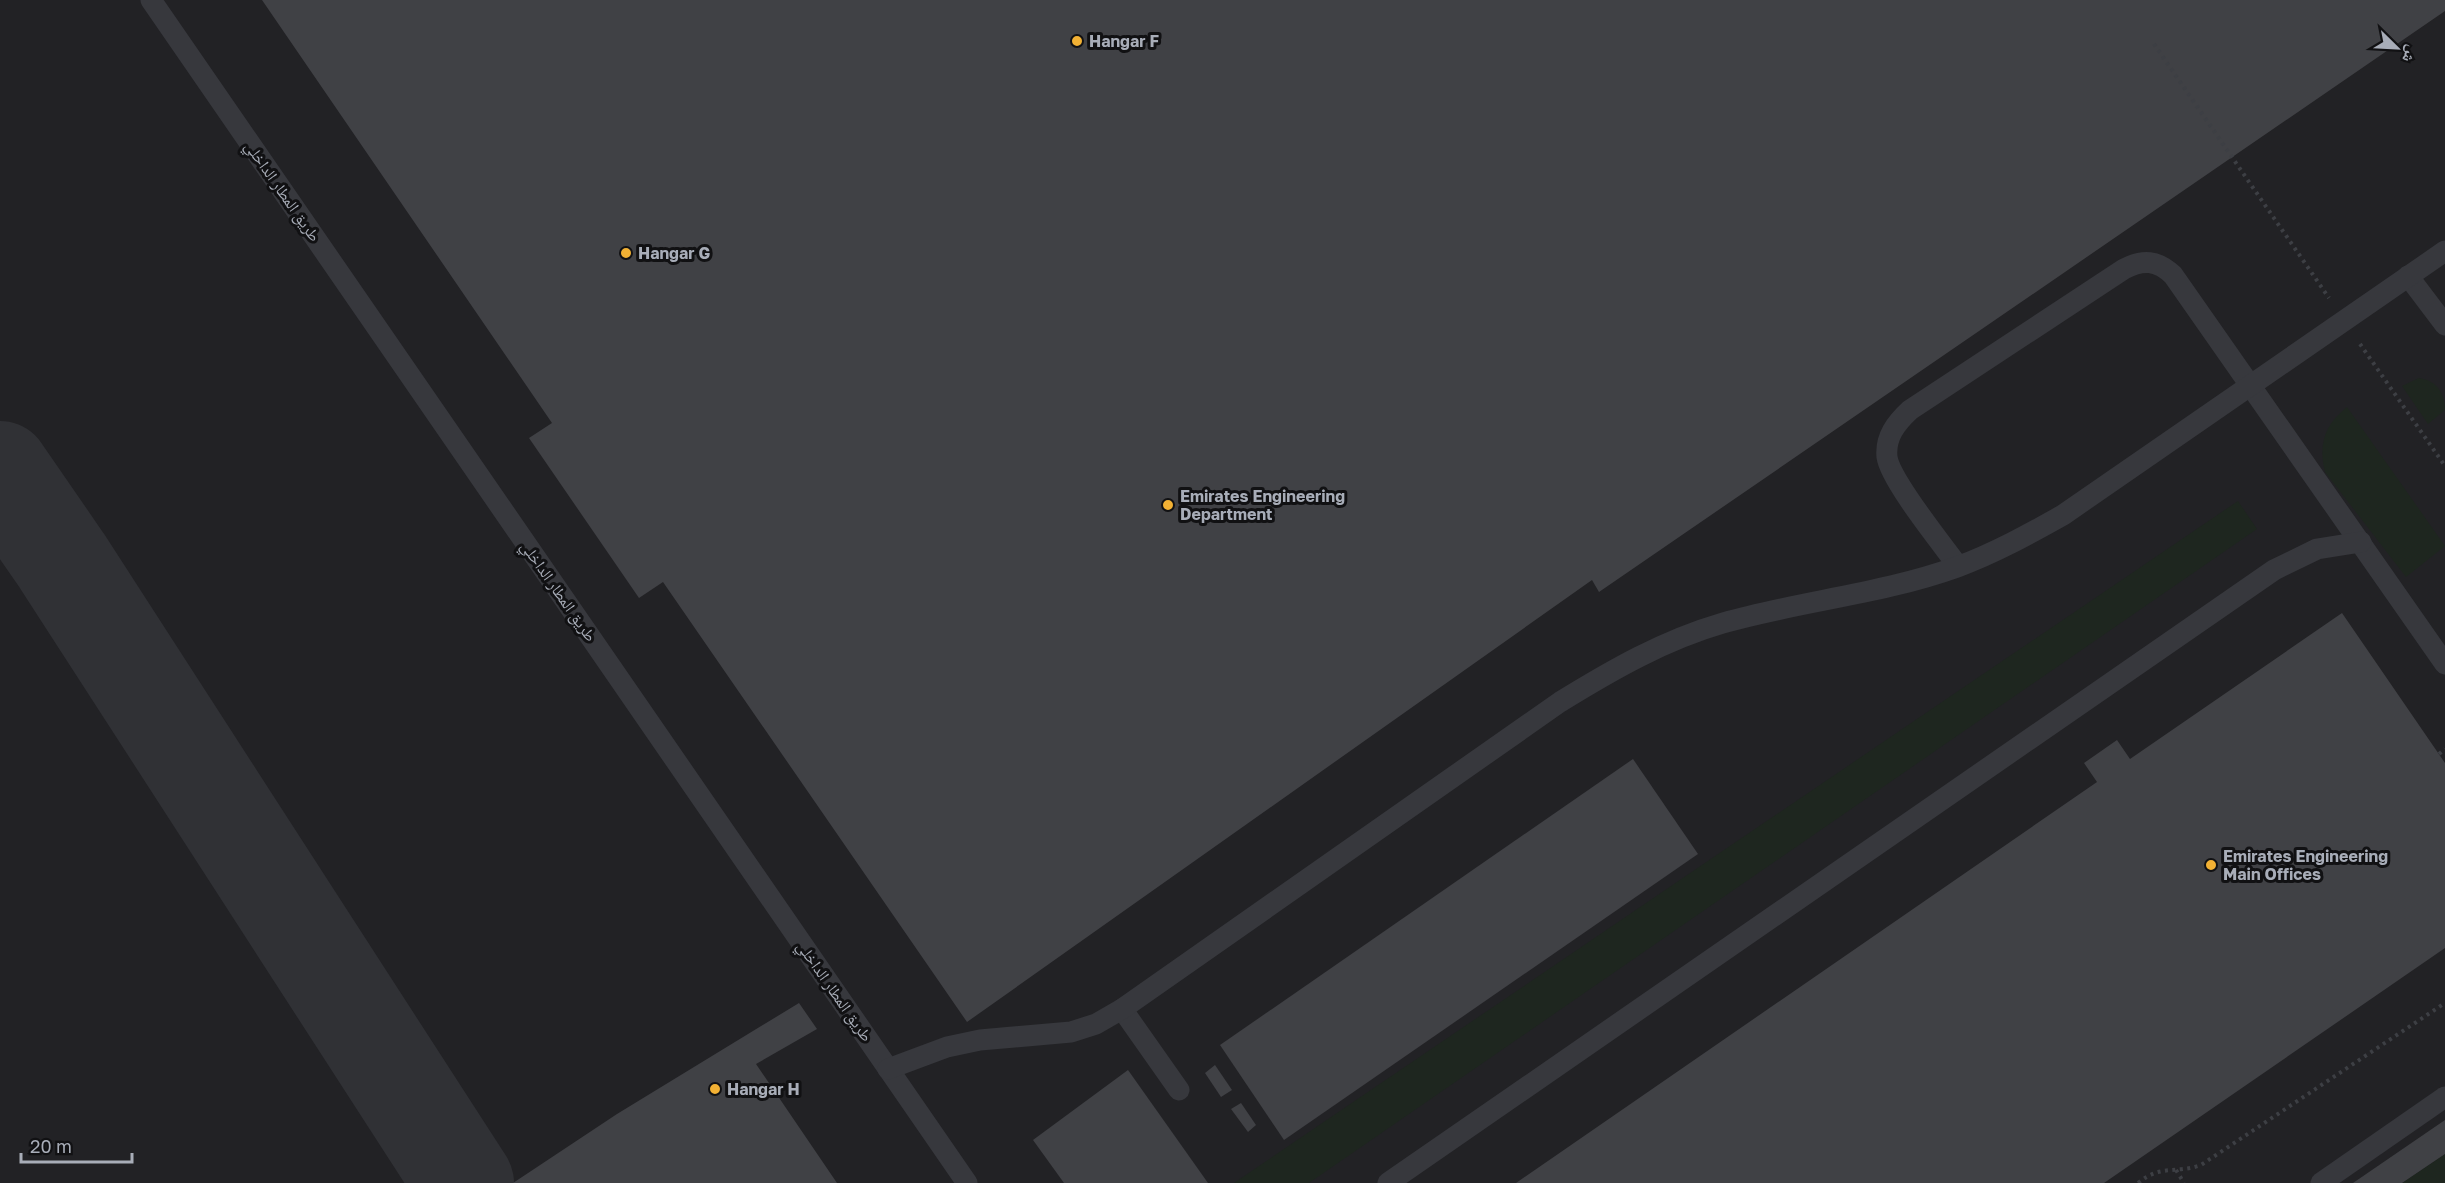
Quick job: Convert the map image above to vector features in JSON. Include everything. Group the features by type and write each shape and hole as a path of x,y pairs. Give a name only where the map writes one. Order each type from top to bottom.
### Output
{"lane":[{"name":"طريق المطار الداخلي","path":"151,0 967,1183"},
{"path":"888,1069 947,1047 980,1040 1071,1032 1096,1024 1122,1009 1560,702 1614,669 1667,643 1722,624 1958,567 2017,541 2063,514 2445,251"},
{"path":"1958,567 1895,477 1887,459 1888,440 1896,422 1910,410 2124,269 2136,263 2150,261 2163,266 2173,275 2445,664"},
{"path":"2408,276 2445,325"},
{"path":"1388,1183 2274,570 2317,549 2361,542"},
{"path":"1122,1009 1179,1090"},
{"path":"2321,1183 2445,1097"}],"path":[{"path":"2154,44 2330,300"},
{"path":"2357,339 2445,466"},
{"path":"2439,754 2445,749"},
{"path":"2138,1183 2157,1171 2201,1165 2445,1003"},
{"path":"2176,1169 2184,1183"}],"shaded area":[{"path":"0,0 2445,0 2445,1154 2402,1183 0,1183"},
{"path":"2419,378 2431,382 2439,389 2445,404 2445,410 2428,424 2402,386"},
{"path":"2347,407 2445,546 2406,577 2325,472 2322,452 2325,435 2333,420"},
{"path":"2238,501 2257,529 1309,1183 1234,1183"},
{"path":"2445,1154 2445,1183 2402,1183"}],"building":[{"name":"Emirates Engineering Department","path":"262,0 2445,0 2445,11 1599,592 1592,580 967,1022 663,582 639,598 529,438 552,423"},
{"name":"Emirates Engineering Main Offices","path":"2342,613 2445,763 2445,948 2104,1183 1516,1183 2097,782 2084,763 2117,740 2130,759"},
{"path":"1633,759 1698,854 1284,1140 1220,1045"},
{"name":"Hangar H","path":"799,1003 817,1029 756,1064 837,1183 513,1183 617,1114"},
{"path":"1215,1065 1232,1090 1221,1097 1205,1073"},
{"path":"1128,1070 1208,1183 1064,1183 1033,1140"},
{"path":"1241,1103 1256,1125 1248,1132 1231,1109"},
{"path":"2445,1120 2445,1154 2402,1183 2353,1183"}],"taxiway":[{"path":"0,471 62,561 464,1183"}],"place":[{"name":"Hangar F","path":"1077,41"},
{"name":"Hangar G","path":"626,253"},
{"name":"Emirates Engineering Department","path":"1168,505"},
{"name":"Emirates Engineering Main Offices","path":"2211,865"},
{"name":"Hangar H","path":"715,1089"}]}
